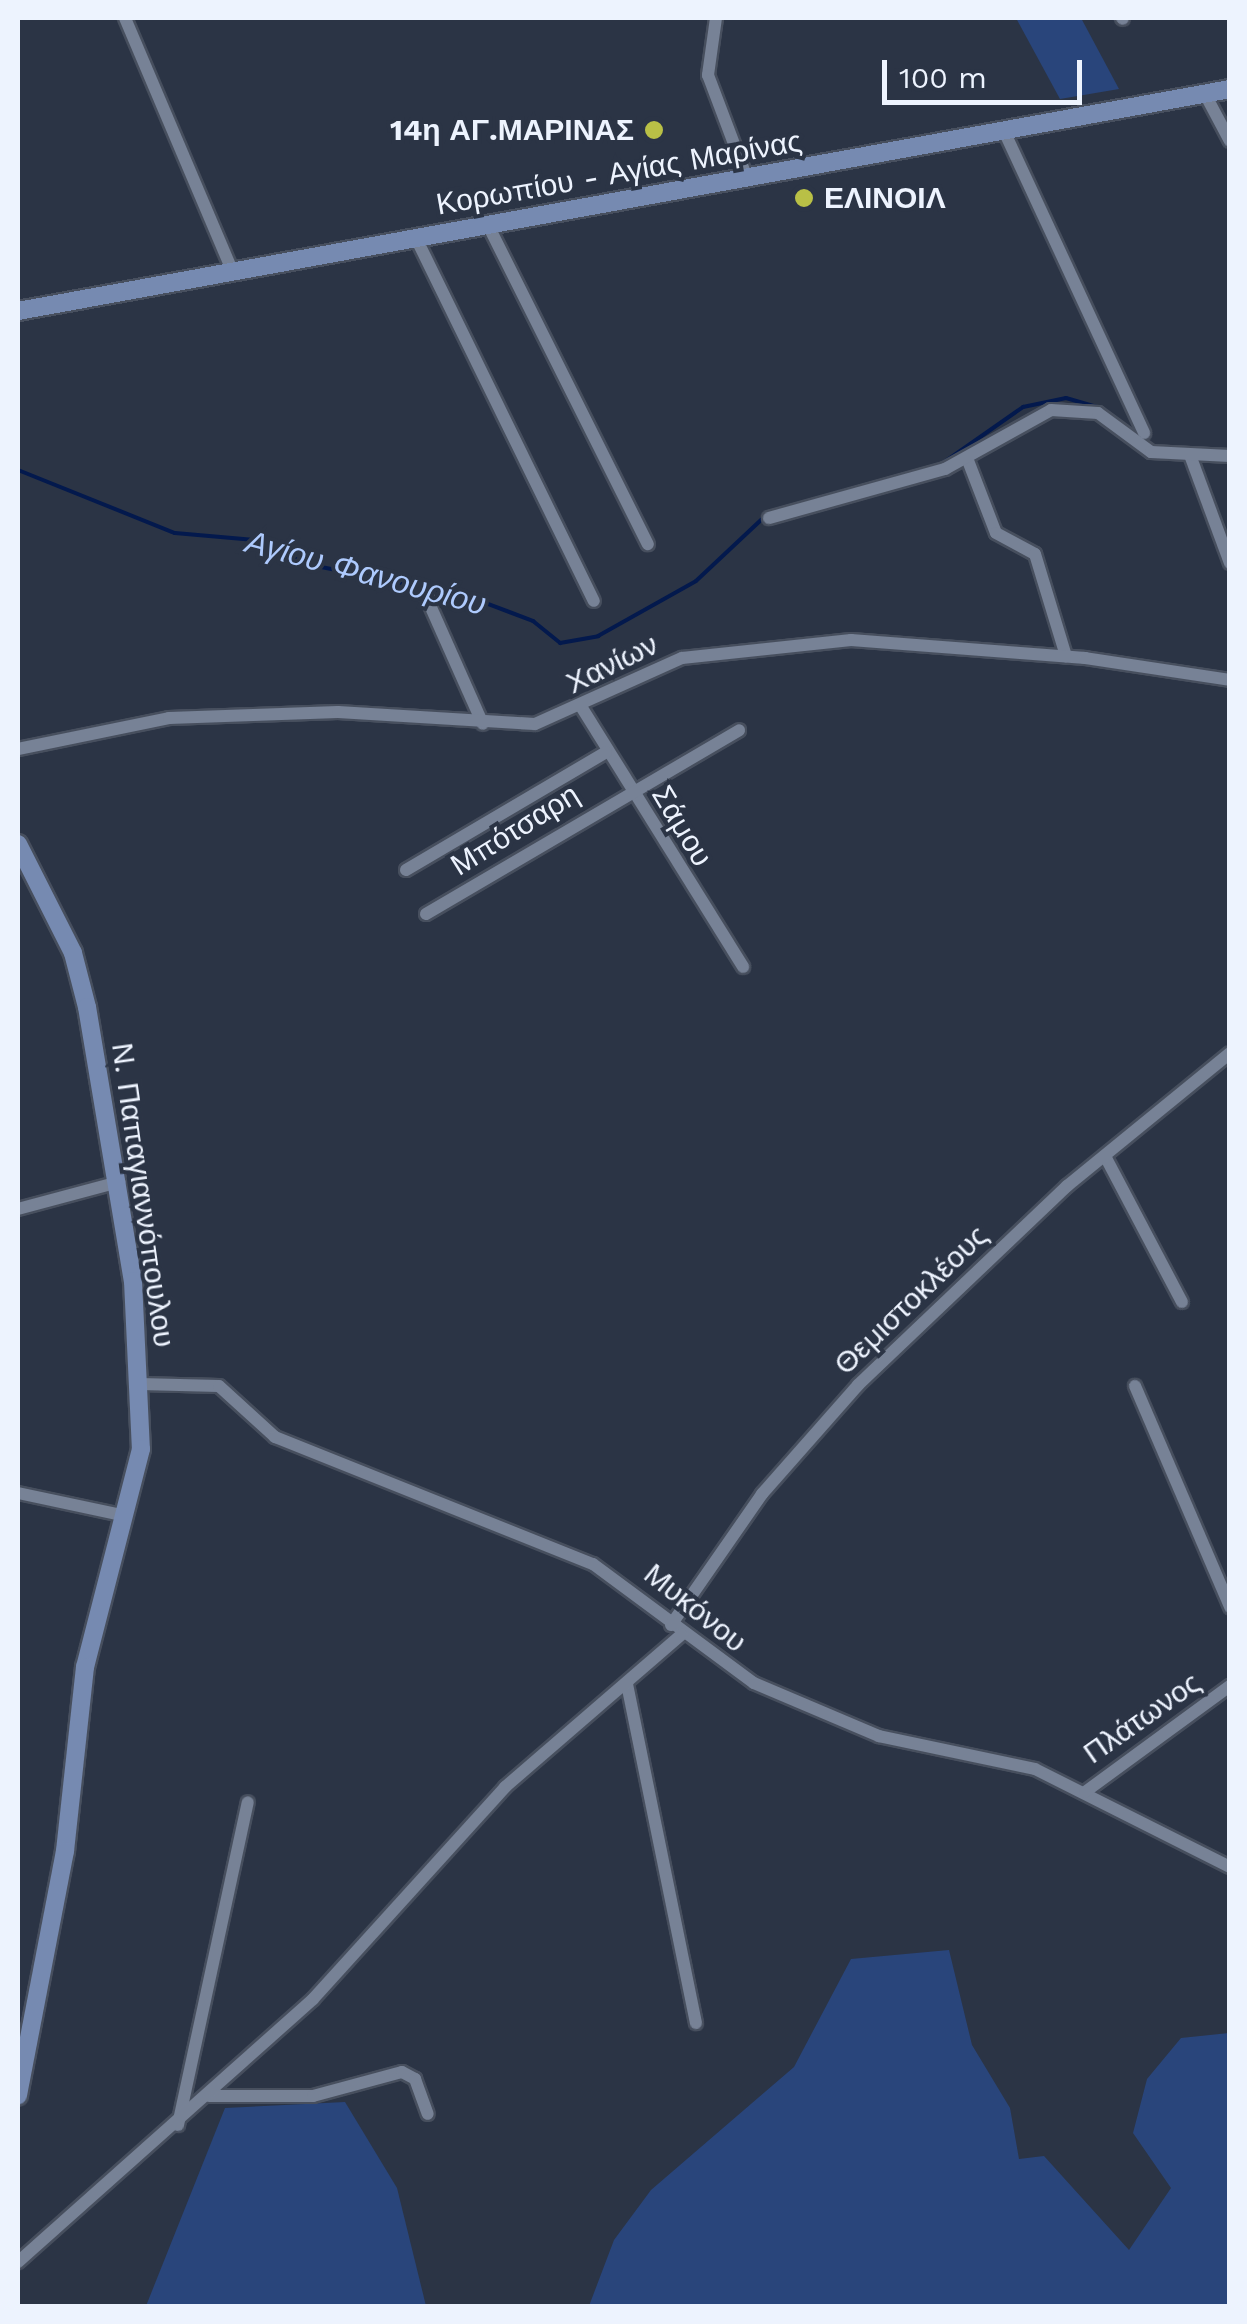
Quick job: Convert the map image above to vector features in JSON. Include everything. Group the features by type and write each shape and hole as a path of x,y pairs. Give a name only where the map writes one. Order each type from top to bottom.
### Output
{"street":[{"path":"126,18 233,272"},
{"path":"716,18 708,75 748,178"},
{"name":"Κορωπίου - Αγίας Μαρίνας","path":"18,312 1230,89"},
{"path":"1205,94 1230,140"},
{"path":"1004,130 1144,434"},
{"path":"488,225 648,544"},
{"path":"416,238 594,601"},
{"path":"769,518 967,458 1028,418 1075,408 1109,418 1139,449 1230,456"},
{"path":"1190,455 1230,563"},
{"path":"967,458 996,533 1035,554 1066,656"},
{"path":"425,594 483,724"},
{"name":"Χανίων","path":"18,749 169,718 338,712 483,724 536,724 582,708 682,658 734,648 851,640 1066,656 1230,680"},
{"name":"Σάμου","path":"582,708 744,967"},
{"name":"Μπότσαρη","path":"426,914 630,788 740,730"},
{"path":"406,870 606,752"},
{"name":"Ν. Παπαγιαννόπουλου","path":"18,844 72,953 119,1182 140,1384 141,1449 85,1667 62,1871 18,2096"},
{"name":"Θεμιστοκλέους","path":"18,2262 178,2126 376,1935 505,1787 627,1684 676,1630 822,1423 1104,1156 1230,1052"},
{"path":"1104,1156 1182,1302"},
{"path":"18,1209 119,1182"},
{"name":"Μυκόνου","path":"140,1384 219,1386 265,1432 593,1564 676,1630 754,1684 851,1726 994,1754 1085,1792 1230,1867"},
{"path":"1135,1386 1230,1607"},
{"path":"18,1493 126,1516"},
{"path":"627,1684 696,2023"},
{"name":"Πλάτωνος","path":"1085,1792 1230,1686"},
{"path":"178,2126 248,1802"},
{"path":"209,2096 313,2096 402,2072 415,2079 428,2114"}],"shaded area":[{"path":"1016,18 1081,18 1119,89 1060,99"},
{"path":"949,1950 972,2045 1010,2108 1019,2159 1044,2156 1129,2250 1171,2188 1133,2133 1147,2079 1181,2038 1229,2033 1229,2306 589,2306 614,2240 651,2190 794,2067 851,1959"},
{"path":"345,2102 397,2188 426,2306 146,2306 225,2108"}],"waterway":[{"name":"Αγίου Φανουρίου","path":"943,463 1023,407 1066,398 1097,407"},
{"name":"Αγίου Φανουρίου","path":"18,470 175,533 255,540 306,564 467,596 533,621 560,643 598,636 696,581 763,518"},
{"name":"Αγίου Φανουρίου","path":"780,509 843,491"}],"place":[{"name":"14η ΑΓ.ΜΑΡΙΝΑΣ","path":"654,130"},
{"name":"ΕΛΙΝΟΙΛ","path":"804,198"}]}
